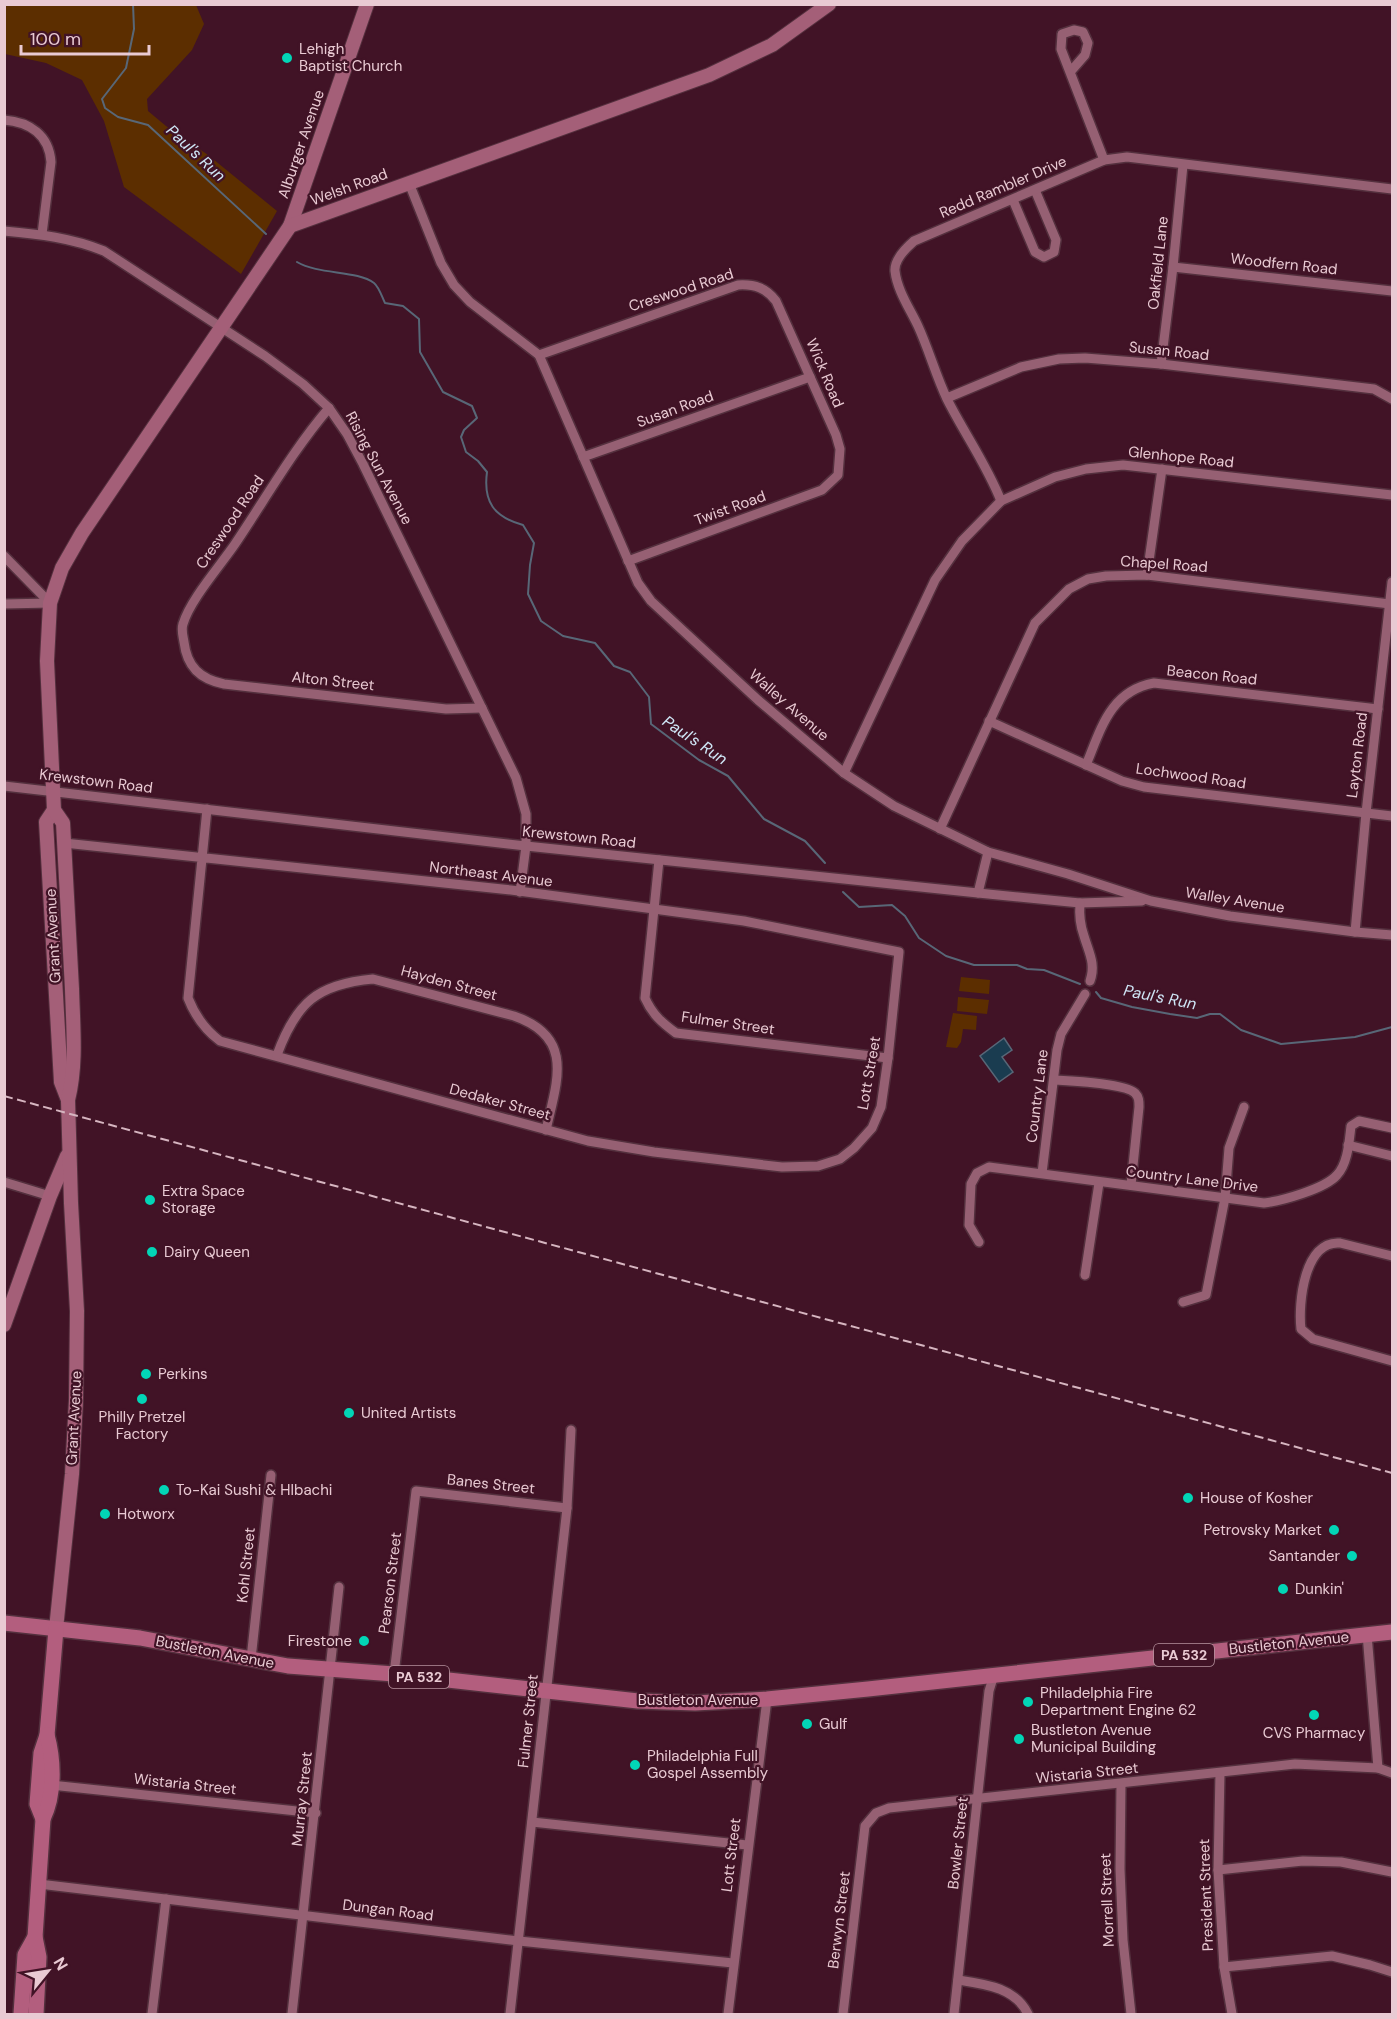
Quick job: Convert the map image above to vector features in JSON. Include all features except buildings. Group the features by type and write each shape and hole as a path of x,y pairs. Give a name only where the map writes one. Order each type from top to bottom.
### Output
{"main road":[{"name":"Alburger Avenue","path":"290,226 367,4"},
{"name":"Welsh Road","path":"290,226 709,75 772,45 829,4"},
{"path":"50,603 62,568 82,533 290,226"},
{"name":"Grant Avenue","path":"43,1819 37,1804 41,1753 47,1735 72,1474 77,1311 70,1203 68,1100 72,1083 73,1032 63,823 54,810 47,661 50,603"},
{"name":"Grant Avenue","path":"54,810 46,822 61,1082 68,1100"},
{"path":"4,1325 50,1196 69,1152"},
{"path":"40,1224 48,1213 70,1203"},
{"name":"Bustleton Avenue","path":"4,1623 140,1638 288,1666 394,1674 669,1702 767,1699 1392,1632"},
{"name":"Grant Avenue","path":"36,2014 39,1957 35,1937 43,1819 50,1805 51,1785 52,1755 47,1735"},
{"name":"Grant Avenue","path":"21,2014 26,1955 35,1937"}],"street":[{"path":"1071,71 1104,160"},
{"path":"4,120 19,121 32,127 46,142 50,153 51,162 42,234"},
{"name":"Redd Rambler Drive","path":"1001,501 994,482 946,398 919,328 898,283 894,268 900,256 914,241 1104,160 1127,157 1392,189"},
{"name":"Oakfield Lane","path":"1161,364 1183,165"},
{"name":"Walley Avenue","path":"410,183 441,263 454,285 470,302 539,355 638,583 651,601 758,700 844,773 894,806 987,852 1068,874 1150,901 1230,916 1392,935"},
{"path":"1013,200 1035,252 1044,257 1054,252 1056,240 1035,190"},
{"name":"Rising Sun Avenue","path":"4,231 42,234 80,242 104,251 221,327 303,384 329,408 347,434 363,464 516,778 526,814 526,846 520,892"},
{"name":"Woodfern Road","path":"1173,267 1392,291"},
{"name":"Creswood Road","path":"539,355 738,285 750,284 764,289"},
{"name":"Wick Road","path":"764,289 776,301 784,316 836,435 840,449 838,475"},
{"name":"Susan Road","path":"946,398 1021,367 1059,359 1085,358 1161,364 1374,389 1392,399"},
{"name":"Susan Road","path":"583,457 810,377"},
{"name":"Creswood Road","path":"188,661 182,627 188,611 292,455 329,408"},
{"name":"Glenhope Road","path":"844,773 935,580 962,541 1001,501 1055,477 1086,468 1123,465 1392,495"},
{"path":"1147,575 1162,469"},
{"name":"Twist Road","path":"628,561 822,490 838,475"},
{"path":"4,556 50,603"},
{"name":"Chapel Road","path":"940,829 1035,623 1069,589 1088,579 1147,575 1390,604"},
{"name":"Layton Road","path":"1355,932 1392,582"},
{"path":"4,604 50,603"},
{"name":"Alton Street","path":"188,661 212,682 224,684 446,709 482,708"},
{"name":"Beacon Road","path":"1086,765 1109,711 1127,693 1154,683 1378,709"},
{"name":"Lochwood Road","path":"989,721 1122,781 1144,787 1392,816"},
{"name":"Krewstown Road","path":"4,786 526,846 978,893 1080,903 1150,901"},
{"path":"202,858 207,809"},
{"name":"Northeast Avenue","path":"64,843 520,892 744,921 899,952 898,965"},
{"path":"978,893 987,852"},
{"name":"Dedaker Street","path":"202,858 188,998 205,1030 220,1041 588,1142 770,1166 804,1168 827,1163"},
{"name":"Fulmer Street","path":"659,860 645,998 656,1017 676,1033 888,1058"},
{"path":"1080,903 1079,918 1094,971 1090,981"},
{"name":"Lott Street","path":"827,1163 840,1159 872,1128 880,1107 898,965"},
{"name":"Hayden Street","path":"277,1055 287,1029 299,1011 313,997 351,981 373,978 514,1016 529,1021 543,1031 552,1043 557,1057 556,1085 546,1130"},
{"name":"Country Lane","path":"1042,1173 1057,1050 1061,1034 1085,994"},
{"path":"1054,1080 1102,1084 1132,1091 1138,1098 1131,1185"},
{"path":"1184,1302 1206,1295 1225,1198 1229,1148 1244,1107"},
{"name":"Country Lane Drive","path":"979,1242 969,1225 971,1184 977,1173 989,1167 1264,1203 1285,1201 1336,1177 1343,1166 1351,1126 1359,1121 1392,1128"},
{"path":"1348,1145 1392,1156"},
{"path":"4,1182 50,1196"},
{"path":"1085,1275 1099,1183"},
{"path":"1392,1256 1333,1242 1322,1248 1308,1268 1299,1314 1301,1329 1313,1339 1392,1361"},
{"name":"Fulmer Street","path":"510,2014 567,1508 571,1430"},
{"name":"Kohl Street","path":"251,1659 271,1475"},
{"name":"Banes Street","path":"416,1496 416,1491 567,1508"},
{"name":"Pearson Street","path":"394,1674 416,1496"},
{"name":"Murray Street","path":"292,2014 316,1813 339,1587"},
{"path":"1367,1634 1378,1768"},
{"name":"Bowler Street","path":"954,2014 989,1691 994,1675"},
{"name":"Lott Street","path":"728,2014 747,1845 767,1699"},
{"name":"Wistaria Street","path":"865,1829 876,1813 889,1808 1295,1764 1378,1768 1392,1773"},
{"name":"President Street","path":"1220,1773 1218,1870 1224,1967 1232,2014"},
{"name":"Morrell Street","path":"1121,1784 1120,1869 1123,1940 1131,2014"},
{"name":"Wistaria Street","path":"51,1785 316,1813"},
{"path":"532,1822 747,1845"},
{"name":"Berwyn Street","path":"843,2014 865,1829"},
{"path":"1218,1870 1303,1861 1341,1862 1392,1872"},
{"name":"Dungan Road","path":"39,1884 519,1941 733,1963"},
{"path":"152,2014 166,1899"},
{"path":"1224,1967 1332,1956 1392,1972"},
{"path":"958,1980 991,1984 1006,1992 1028,2014"}],"shaded area":[{"path":"5,4 196,5 204,24 192,50 147,99 148,111 208,155 277,211 241,274 124,187 104,121 82,80 46,63 5,54"},
{"path":"961,977 990,980 989,994 959,991"},
{"path":"958,997 989,1000 987,1014 957,1011"},
{"path":"953,1013 977,1016 976,1030 963,1029 961,1042 957,1048 946,1047"}],"water":[{"path":"1004,1038 1012,1050 1002,1057 1013,1072 999,1082 980,1056"}],"waterway":[{"name":"Paul's Run","path":"133,4 134,29 126,68 102,99 105,108 118,117 148,125 266,234"},
{"name":"Paul's Run","path":"297,262 316,269 367,279 376,285 385,303 403,306 419,319 420,352 443,392 472,406 477,418 464,430 461,437 466,452 487,472 489,500 498,513 523,525 534,543 528,594 541,621 563,636 595,643 614,666 630,672 649,697 651,724 699,760 728,776 764,819 805,841 825,863"},
{"name":"Paul's Run","path":"843,892 859,907 892,905 905,916 919,938 946,956 974,965 1017,965 1027,969 1044,970 1080,984"},
{"name":"Paul's Run","path":"1096,992 1101,998 1170,1014 1197,1018 1220,1014 1241,1030 1281,1044 1355,1037 1392,1027"}],"railway":[{"path":"4,1096 1392,1473"}],"place":[{"name":"Lehigh Baptist Church","path":"287,58"},
{"name":"Extra Space Storage","path":"150,1200"},
{"name":"Dairy Queen","path":"152,1252"},
{"name":"Perkins","path":"146,1374"},
{"name":"Philly Pretzel Factory","path":"142,1399"},
{"name":"United Artists","path":"349,1413"},
{"name":"To-Kai Sushi & HIbachi","path":"164,1490"},
{"name":"House of Kosher","path":"1188,1498"},
{"name":"Hotworx","path":"105,1514"},
{"name":"Petrovsky Market","path":"1334,1530"},
{"name":"Santander","path":"1352,1556"},
{"name":"Dunkin'","path":"1283,1589"},
{"name":"Firestone","path":"364,1641"},
{"name":"Philadelphia Fire Department Engine 62","path":"1028,1702"},
{"name":"CVS Pharmacy","path":"1314,1715"},
{"name":"Gulf","path":"807,1724"},
{"name":"Bustleton Avenue Municipal Building","path":"1019,1739"},
{"name":"Philadelphia Full Gospel Assembly","path":"635,1765"}]}
